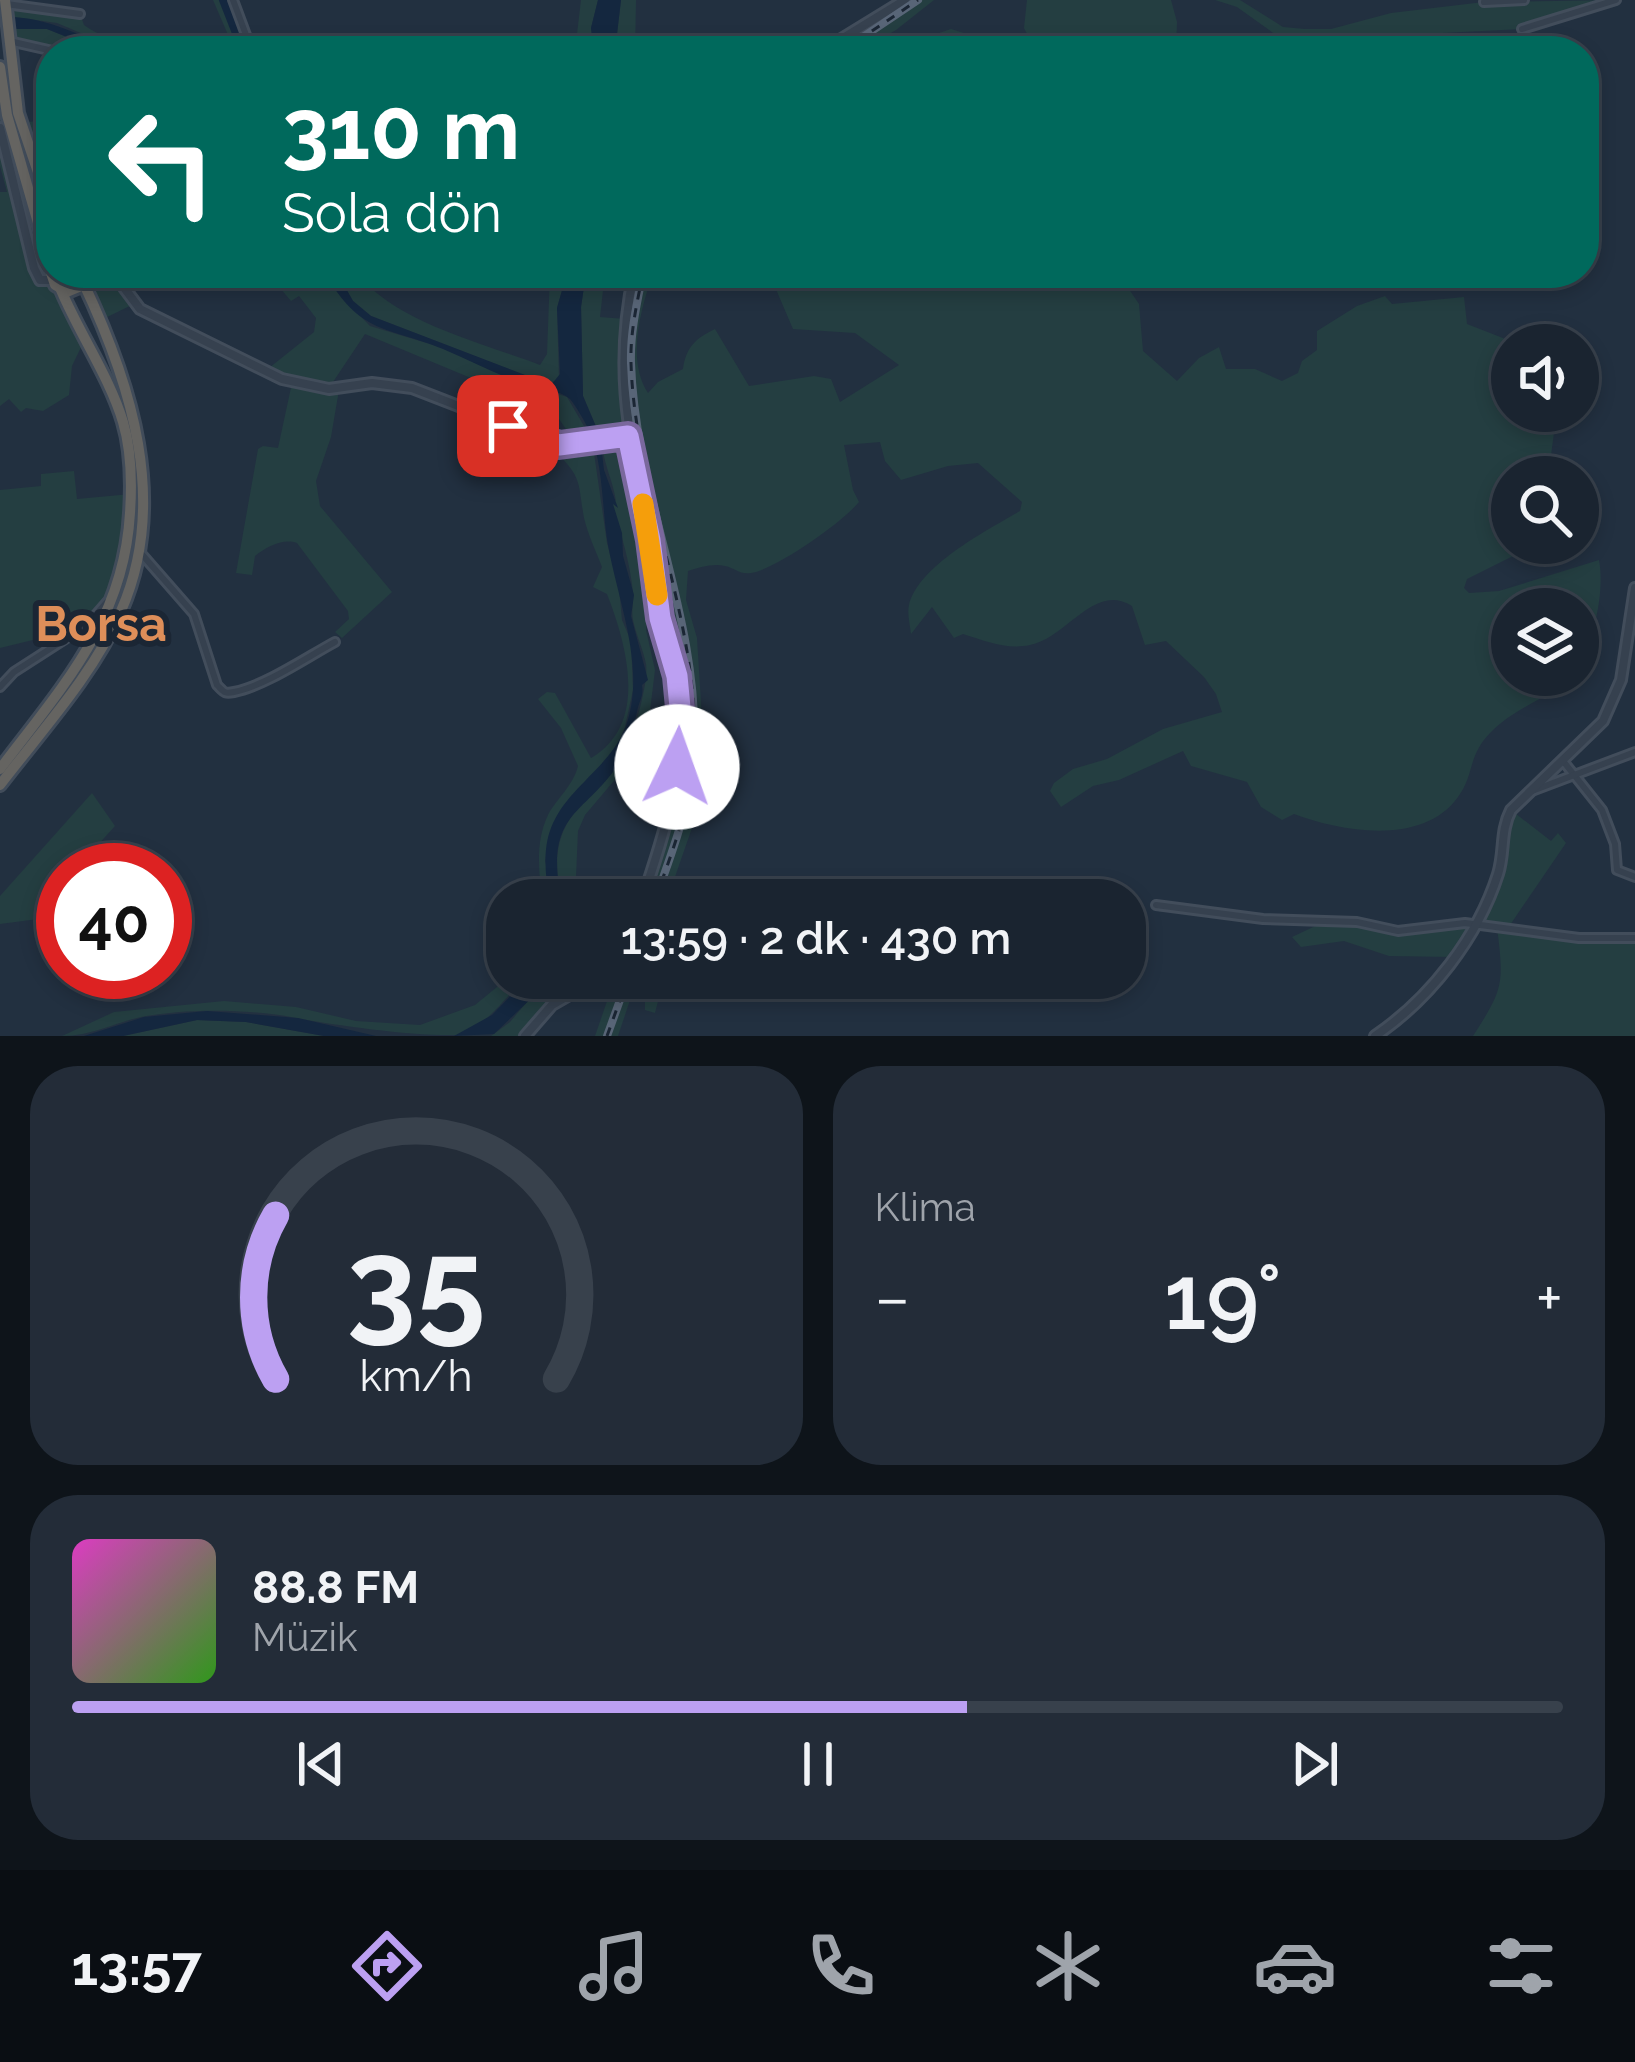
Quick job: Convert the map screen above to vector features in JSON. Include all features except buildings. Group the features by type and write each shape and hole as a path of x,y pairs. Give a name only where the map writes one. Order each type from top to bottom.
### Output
{"highway":[{"path":"6,6 18,113 36,166"},
{"path":"0,67 7,115 36,216"},
{"path":"0,770 82,659 115,597 128,545 128,446 117,406 59,288"},
{"path":"0,785 106,639 122,610 139,551 141,467 135,420 115,352 88,288"}],"street":[{"path":"233,0 246,36"},
{"path":"846,36 905,0"},
{"path":"1484,2 1524,0"},
{"path":"1522,29 1616,0"},
{"path":"6,6 80,14"},
{"path":"8,39 36,47"},
{"path":"0,128 36,272"},
{"path":"124,288 140,309 282,379 339,390 372,383 399,385 549,442 624,437"},
{"path":"631,288 623,338 624,437 650,540 660,618 680,701 680,749 671,805 648,879"},
{"path":"139,551 194,614 217,686 224,692 234,693 335,642"},
{"path":"1375,1036 1431,987 1474,924 1498,872 1505,821 1523,795 1592,736 1617,694 1635,588"},
{"path":"0,687 46,650 82,629 115,597"},
{"path":"1523,795 1635,752"},
{"path":"1563,761 1602,810 1615,844 1617,870 1635,877"},
{"path":"1156,905 1263,919 1357,922 1398,931 1474,924 1579,938 1635,938"},
{"path":"525,1036 561,999"}],"green space":[{"path":"213,0 233,0 246,36 229,36"},
{"path":"581,0 598,0 592,36 577,36"},
{"path":"621,0 636,0 635,36 617,36"},
{"path":"892,0 934,0 886,36 847,36 896,6"},
{"path":"1027,0 1171,0 1177,22 1177,36 1028,36 1024,28"},
{"path":"1215,0 1240,0 1283,27 1331,29 1391,13 1484,2 1616,0 1522,29 1409,36 1277,36 1237,7"},
{"path":"13,4 80,14 84,25 105,36 88,36 57,23 13,17"},
{"path":"14,29 47,29 64,36 36,36 36,47 15,42"},
{"path":"951,29 967,36 930,36"},
{"path":"0,67 36,209 36,288 60,288 83,343 72,366 69,395 43,411 26,408 21,412 9,399 0,406 0,192 7,192 0,166"},
{"path":"36,121 36,167 21,123"},
{"path":"90,288 123,288 134,304 101,320"},
{"path":"280,288 335,288 370,326 440,347 506,377 567,397 591,438 574,441 555,413 365,334 329,388 339,390 331,437 316,481 320,506 392,592 342,638 335,632 349,619 348,611 297,543 269,547 255,556 252,575 236,573 258,449 278,448 292,383 264,372 314,332 316,318 299,296 291,301"},
{"path":"346,288 371,288 416,318 540,365 547,354 549,288 563,288 557,308 559,379 548,384 371,316"},
{"path":"584,288 603,288 600,317 625,319 631,288 649,288 637,350 648,393 683,369 693,344 715,329 749,386 814,376 831,379 840,402 899,365 855,333 793,329 775,288 1128,288 1139,304 1143,351 1177,381 1199,358 1219,347 1226,369 1255,369 1282,381 1298,373 1302,361 1317,350 1317,331 1357,306 1385,296 1392,304 1464,297 1467,324 1491,333 1491,432 1554,432 1551,456 1491,456 1491,564 1497,564 1467,579 1464,588 1469,593 1491,592 1491,696 1545,696 1490,733 1458,797 1443,813 1403,829 1335,826 1294,814 1282,820 1261,807 1247,782 1191,766 1183,751 1119,780 1093,786 1061,807 1050,791 1073,769 1107,759 1163,729 1222,712 1216,694 1166,641 1145,645 1132,606 1118,600 1093,606 1030,645 1004,646 963,634 954,638 932,607 911,634 909,605 926,577 956,550 1020,511 1022,502 978,463 901,480 885,461 880,442 844,445 859,502 838,521 762,570 744,573 716,565 688,571 686,600 697,638 704,751 693,825 674,879 648,879 673,782 678,723 670,662 648,611 646,630 655,670 650,711 635,756 585,815 578,831 576,879 558,879 563,833 578,808 625,755 646,672 602,444 629,440 627,431 600,436 583,396"},
{"path":"593,446 622,620 631,641 633,690 614,753 577,791 552,826 545,861 549,879 541,879 544,825 578,766 561,728 538,699 547,692 555,693 591,758 621,725 628,682 621,636 607,594 593,587 602,567 580,490 558,454"},
{"path":"74,471 77,499 131,494 121,579 87,625 77,611 37,639 0,648 0,490 41,486 41,474"},
{"path":"1599,560 1600,573 1599,601 1599,588 1509,588 1599,564"},
{"path":"92,793 115,826 100,843 47,843"},
{"path":"1511,810 1551,841 1558,833 1566,843 1508,928 1579,938 1635,938 1635,1036 1473,1036 1491,1007 1501,974 1497,927 1474,924 1493,886"},
{"path":"36,856 36,919 0,924 0,896"},
{"path":"1326,921 1406,931 1474,924 1453,957 1389,956 1344,941 1301,947 1292,937"},
{"path":"486,996 505,999 487,1018 457,1035 219,1011 141,1017 62,1036 114,1012 224,1001 296,1007 356,1021 420,1025 475,1005"},
{"path":"529,999 562,999 525,1036 491,1036"},
{"path":"608,999 630,999 618,1036 595,1036"},
{"path":"645,999 659,999 655,1013 645,1010"},
{"path":"197,1020 246,1022 324,1036 123,1036"}],"water":[{"path":"598,0 621,0 617,36 592,36"},
{"path":"13,17 83,36 47,29 14,29"},
{"path":"335,288 346,288 371,316 551,385 560,374 557,308 563,288 584,288 583,396 600,436 604,470 618,508 613,504 634,595 631,616 648,680 642,685 624,756 563,831 558,879 547,879 551,828 567,801 619,741 633,692 629,638 610,556 594,442 566,396 376,326 350,308"},
{"path":"508,999 531,999 494,1034 454,1036 492,1015"},
{"path":"207,1011 298,1018 376,1036 324,1036 246,1022 197,1020 123,1036 84,1036 144,1017"}],"waterway":[{"path":"223,0 237,36"}],"railway":[{"path":"864,36 918,0"},
{"path":"640,288 631,363 635,412 678,605 693,701 689,789 662,879"},
{"path":"607,1036 620,999"}],"slow traffic":[{"path":"643,504 657,595"}],"district":[{"name":"Borsa","path":"101,624"}],"route":[{"path":"508,426 559,445 628,436 650,540 660,618 677,676 681,718 677,767"}]}
